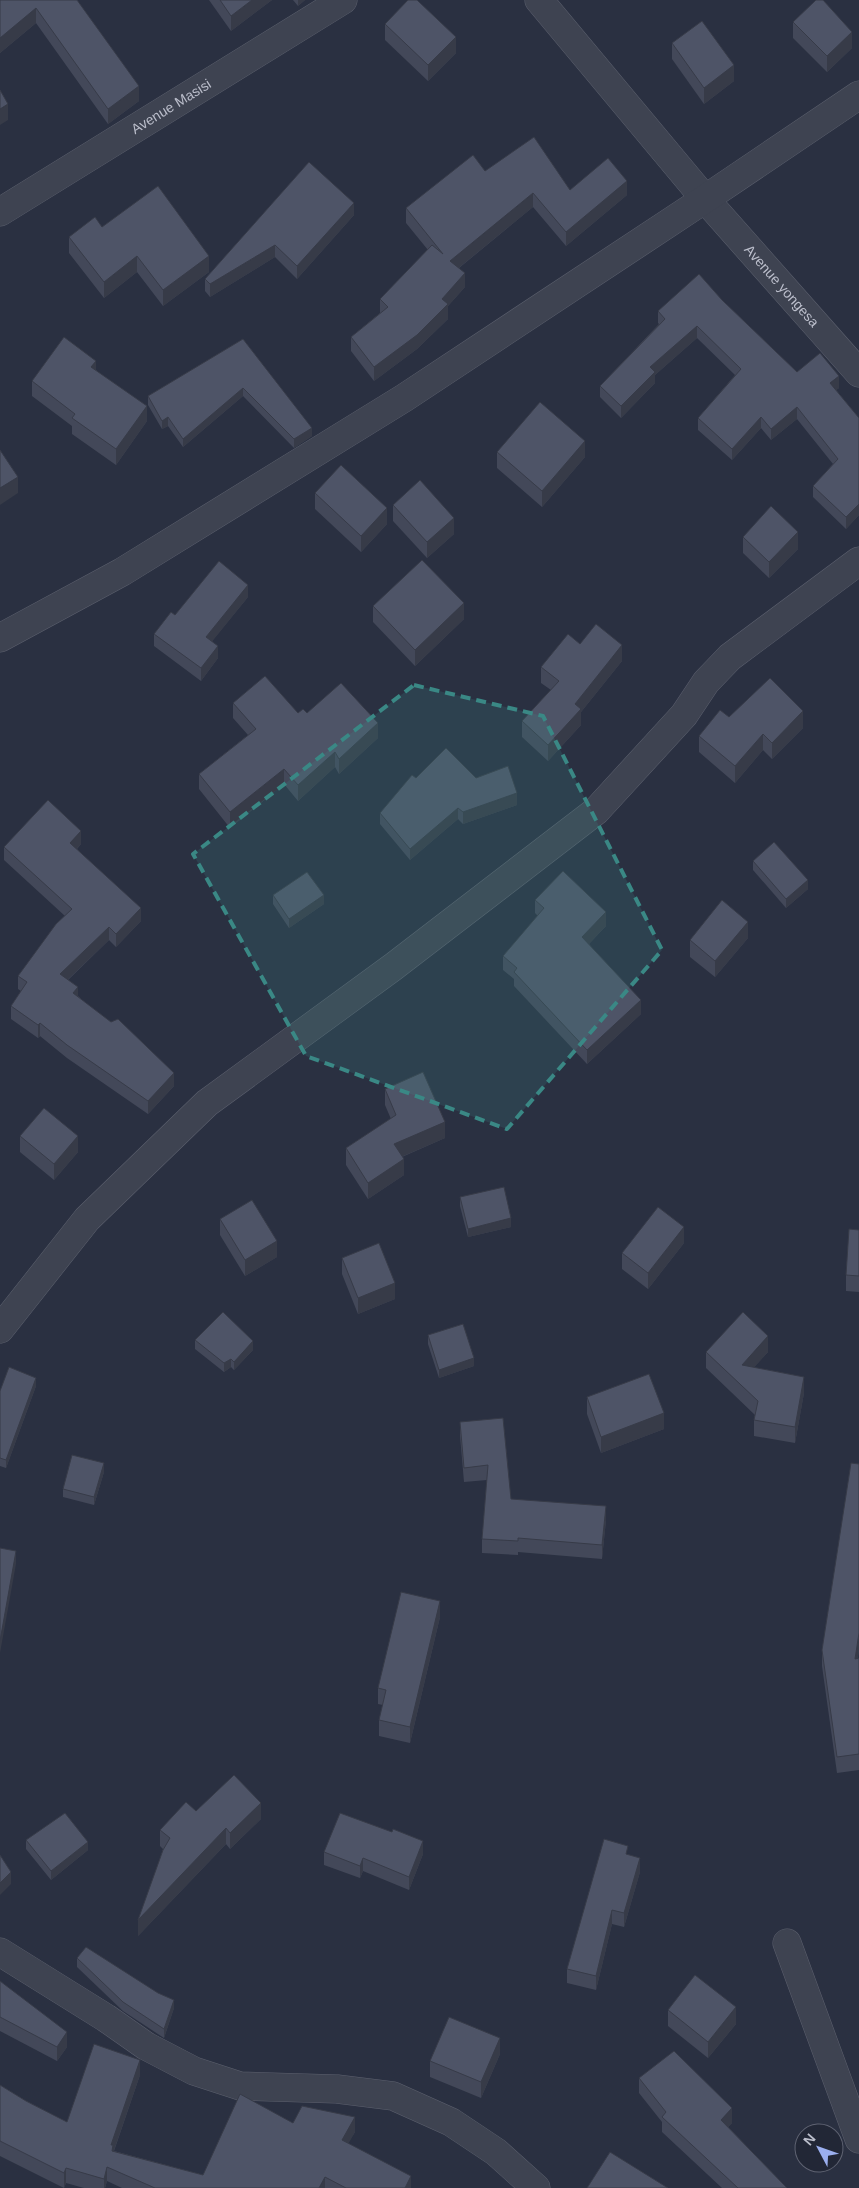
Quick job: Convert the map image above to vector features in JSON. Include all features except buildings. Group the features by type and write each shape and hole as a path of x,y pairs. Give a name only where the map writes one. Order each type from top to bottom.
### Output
{"street":[{"name":"Avenue Masisi","path":"0,212 343,0"},
{"name":"Avenue yongesa","path":"539,0 705,199 859,373"},
{"path":"0,638 122,572 404,398 705,199 859,94"},
{"path":"0,1329 87,1219 207,1103 393,967 596,811 684,715 706,682 730,657 859,561"},
{"path":"786,1943 859,2139"},
{"path":"0,1952 106,2018 146,2046 194,2071 240,2086 337,2089 393,2096 451,2122 496,2152 536,2188"}],"highlighted area":[{"path":"414,685 543,716 662,950 507,1129 306,1056 193,854"}]}
